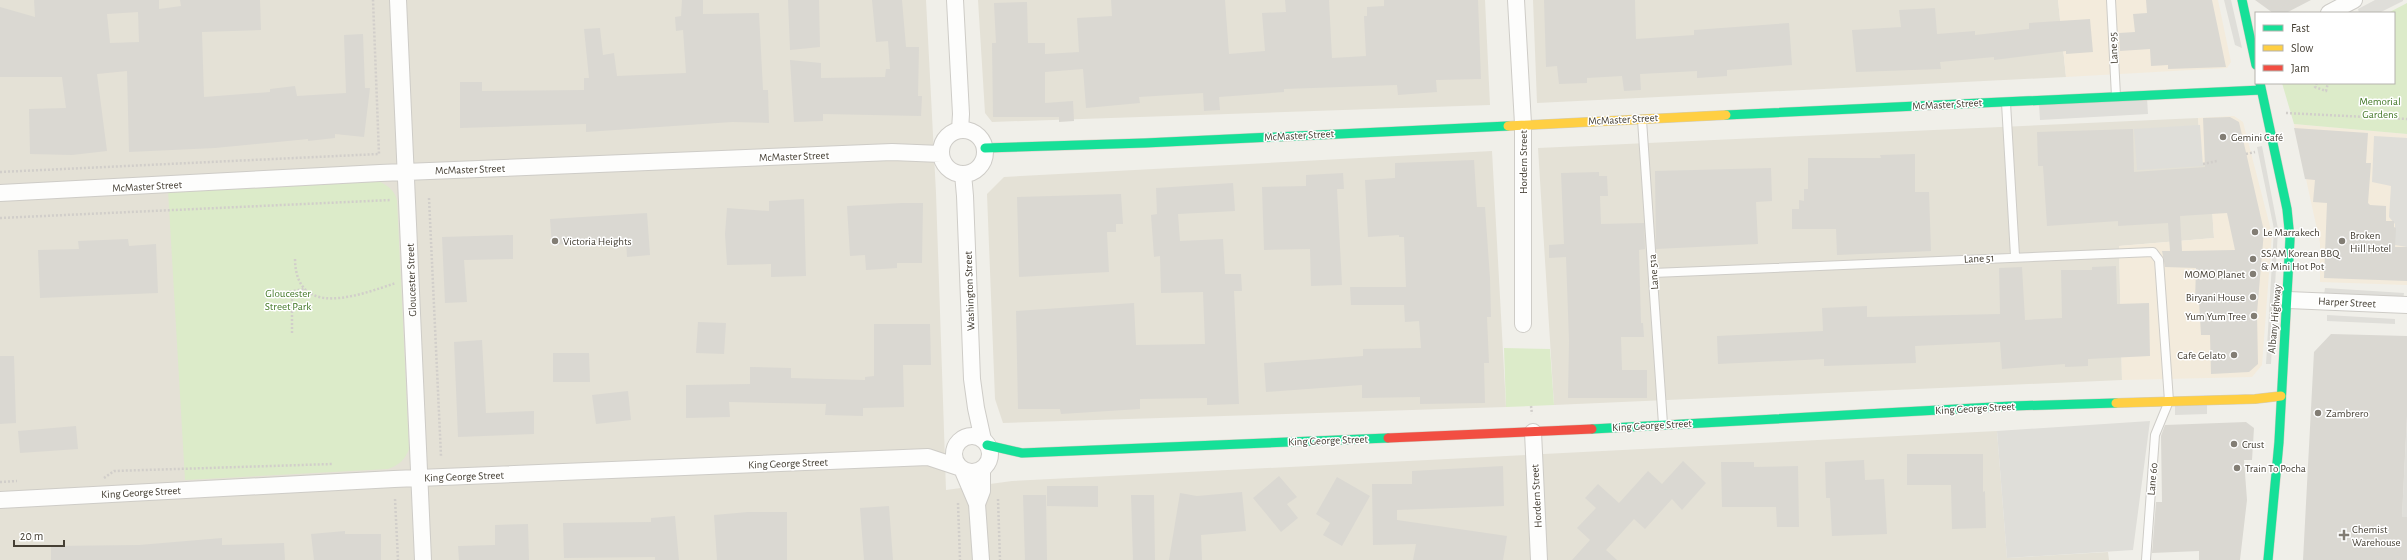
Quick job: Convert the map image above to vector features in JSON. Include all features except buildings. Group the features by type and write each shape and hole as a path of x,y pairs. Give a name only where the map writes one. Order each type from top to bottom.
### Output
{"street":[{"name":"Gloucester Street","path":"398,0 423,560"},
{"path":"955,0 961,114 960,130"},
{"name":"Hordern Street","path":"1516,0 1523,124 1523,324"},
{"path":"2242,0 2255,57"},
{"path":"2331,12 2354,0"},
{"name":"McMaster Street","path":"985,148 1145,143 2116,96 2260,86"},
{"name":"Albany Highway","path":"2260,86 2287,209 2290,239 2288,300 2278,458 2268,560"},
{"path":"960,130 976,133 985,148 982,164 974,172 962,174 950,170 942,160 940,154 945,138 960,130"},
{"name":"McMaster Street","path":"0,193 406,172 892,152 940,154"},
{"name":"Washington Street","path":"962,174 965,196 972,379 976,408 985,442"},
{"name":"Harper Street","path":"2288,300 2407,305"},
{"name":"King George Street","path":"985,442 1022,452 1533,432 2012,406 2255,399 2281,396"},
{"name":"Washington Street","path":"959,442 971,423 976,408"},
{"name":"Hordern Street","path":"1533,432 1539,560"},
{"path":"977,504 982,491 984,468 990,456 985,442 973,436 959,442 954,457 977,504 982,560"},
{"name":"King George Street","path":"928,458 959,442"},
{"name":"King George Street","path":"984,468 1022,452"},
{"name":"King George Street","path":"0,500 420,478 928,458 961,469"},
{"path":"961,469 969,473 984,468"}],"lane":[{"name":"Lane 95","path":"2110,0 2116,96"},
{"path":"2006,101 2016,256"},
{"name":"Lane 51a","path":"1642,118 1663,425"},
{"name":"Lane 51","path":"1653,273 2016,256 2153,252 2157,255 2169,401"},
{"name":"Lane 60","path":"2146,560 2155,435 2169,401"}],"path":[{"path":"0,172 379,154 373,0"},
{"path":"2317,84 2315,88 2326,91 2328,84"},
{"path":"2284,113 2407,119"},
{"path":"2246,154 2256,152"},
{"path":"2203,164 2217,161"},
{"path":"428,198 441,456"},
{"path":"0,218 392,200"},
{"path":"295,259 295,271 304,289 311,296 333,298 362,294 396,282"},
{"path":"278,294 304,289"},
{"path":"292,292 292,335"},
{"path":"98,478 105,478 114,471 340,464"},
{"path":"0,482 23,481"},
{"path":"998,497 1000,560"},
{"path":"395,499 398,560"},
{"path":"958,500 960,560"}],"shaded area":[{"path":"0,0 926,0 936,193 946,490 1012,481 1997,431 2007,558 2108,552 2109,560 0,560"},
{"path":"978,0 1485,0 1490,105 992,122 985,113"},
{"path":"1533,0 2058,0 2066,77 1537,103"},
{"path":"2058,0 2218,0 2231,62 2227,68 2066,77"},
{"path":"2224,0 2231,0 2242,48 2235,45"},
{"path":"2375,0 2403,0 2381,12 2359,12 2358,9"},
{"path":"2147,98 2148,114 2040,120 2039,104"},
{"path":"2234,116 2243,122 2272,234 2262,365 2252,377 2122,380 2119,246 2214,238 2209,165 2202,164 2198,118"},
{"path":"2198,118 2202,164 2209,164 2214,238 2119,246 2122,380 1554,405 1538,148"},
{"path":"2294,124 2407,134 2407,285 2320,282 2320,243"},
{"path":"2200,125 2203,166 2137,170 2134,129"},
{"path":"2374,136 2407,138 2407,247 2395,245 2395,224 2389,217 2391,186 2372,182"},
{"path":"2262,146 2278,229 2271,364 2266,364 2274,229 2257,147"},
{"path":"1492,151 1506,407 1003,423 995,399 987,194 1004,177"},
{"path":"2325,288 2404,293 2403,300 2324,295"},
{"path":"2327,315 2395,319 2395,324 2327,321"},
{"path":"2207,403 2207,414 2175,415 2175,404"},
{"path":"2407,416 2407,517 2402,517"},
{"path":"2150,421 2133,550 2007,558 1997,431"}],"green space":[{"name":"Memorial Gardens","path":"2407,3 2407,134 2294,124 2282,84 2395,84 2395,12 2390,12"},
{"name":"Gloucester Street Park","path":"376,180 390,188 397,200 409,449 406,456 398,464 388,469 185,480 168,190"},
{"path":"1504,348 1550,349 1554,405 1506,407"}],"traffic: fast":[{"path":"2242,0 2255,60"},
{"path":"2260,84 2287,209 2290,239 2279,442 2268,560"},
{"path":"1726,115 2261,90"},
{"path":"985,148 1145,143 1508,126"},
{"path":"1592,429 2012,406 2116,403"},
{"path":"987,445 1022,453 1388,438"}],"traffic: slow":[{"path":"1508,126 1726,115"},
{"path":"2116,403 2255,399 2281,396"}],"traffic: jam":[{"path":"1388,438 1592,429"}],"place":[{"name":"Gemini Café","path":"2223,137"},
{"name":"Le Marrakech","path":"2255,232"},
{"name":"Victoria Heights","path":"555,241"},
{"name":"Broken Hill Hotel","path":"2342,241"},
{"name":"SSAM Korean BBQ & Mini Hot Pot","path":"2253,259"},
{"name":"MOMO Planet","path":"2253,274"},
{"name":"Biryani House","path":"2253,297"},
{"name":"Yum Yum Tree","path":"2254,316"},
{"name":"Cafe Gelato","path":"2234,355"},
{"name":"Zambrero","path":"2318,413"},
{"name":"Crust","path":"2234,444"},
{"name":"Train To Pocha","path":"2237,468"},
{"name":"Chemist Warehouse","path":"2344,535"}]}
